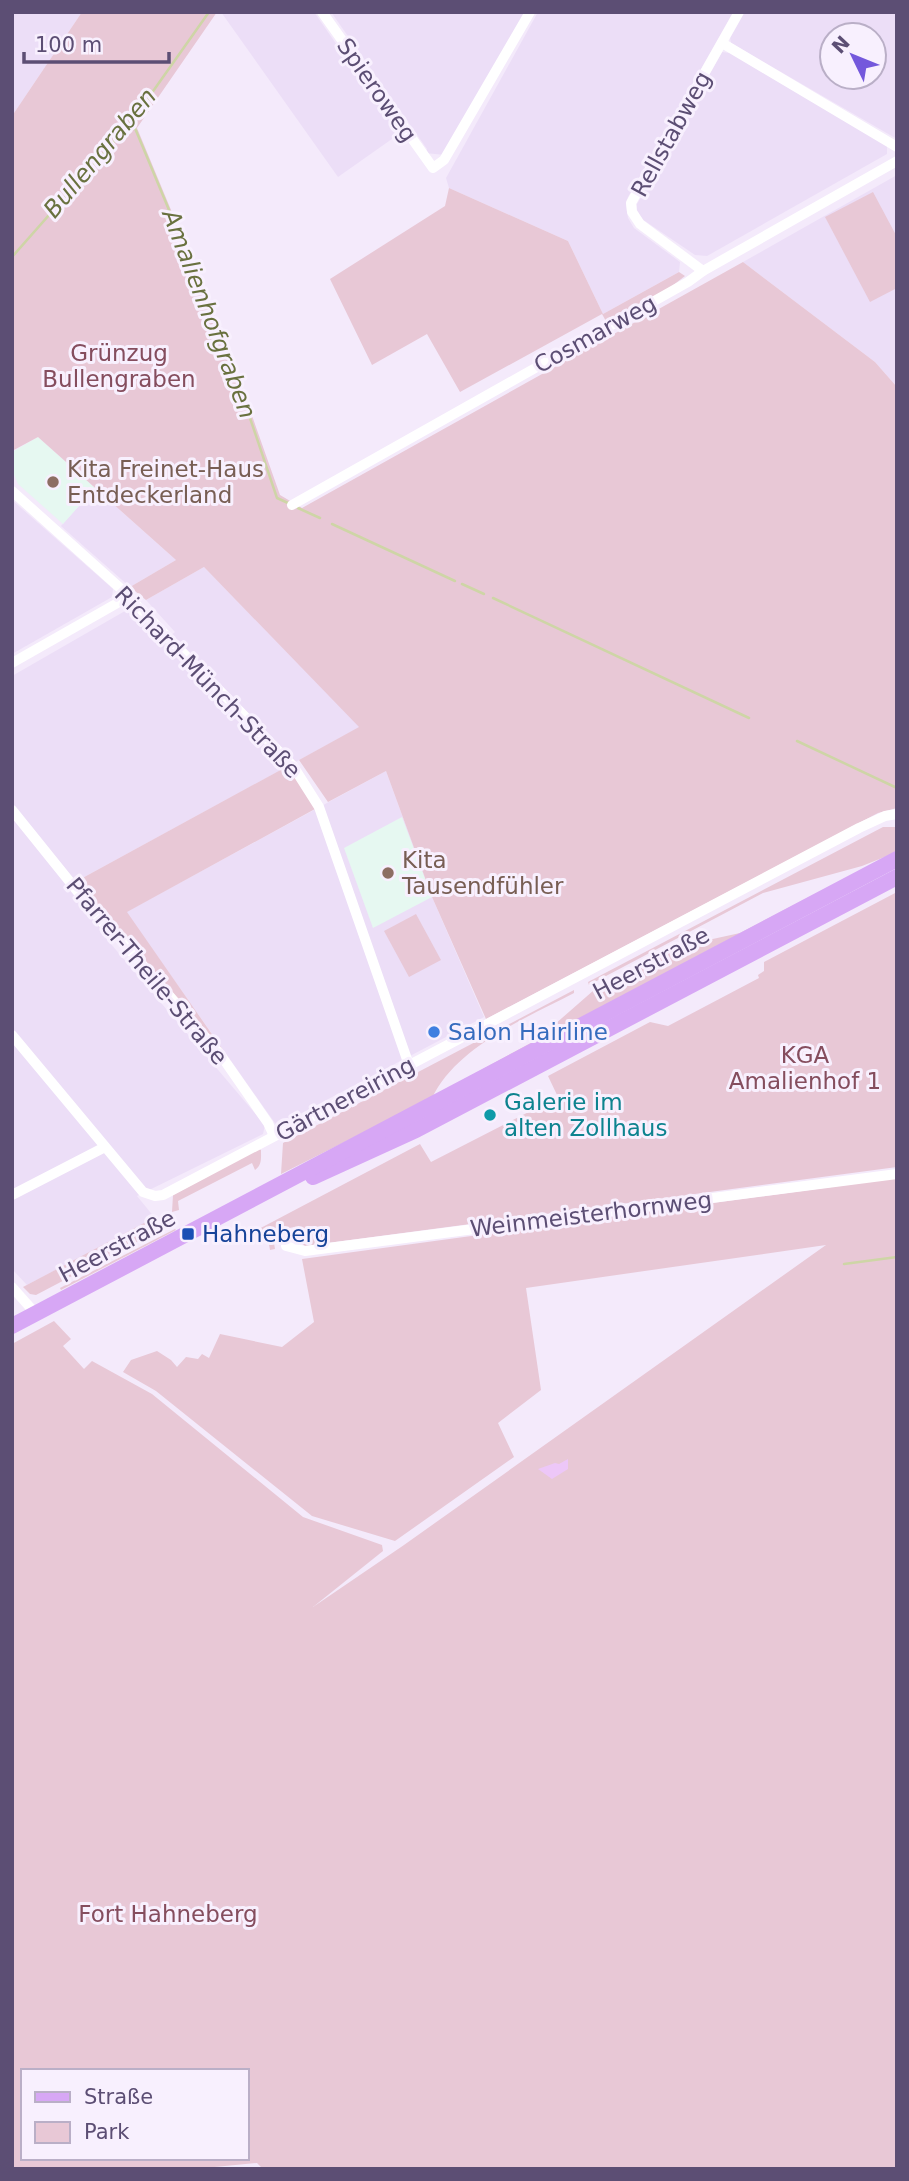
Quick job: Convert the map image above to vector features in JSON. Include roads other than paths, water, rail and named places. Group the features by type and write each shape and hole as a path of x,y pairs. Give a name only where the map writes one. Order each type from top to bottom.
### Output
{"main road":[{"name":"Heerstraße","path":"12,1326 897,859"},
{"name":"Heerstraße","path":"242,1206 365,1155 416,1130 897,877"}],"street":[{"name":"Spieroweg","path":"321,12 433,168 444,160 530,12"},
{"name":"Rellstabweg","path":"703,271 640,224 632,212 631,203 739,12"},
{"path":"722,43 897,147"},
{"name":"Cosmarweg","path":"292,505 688,282 897,160"},
{"name":"Richard-Münch-Straße","path":"12,491 128,597 293,766 318,803 409,1065"},
{"path":"12,663 128,597"},
{"name":"Pfarrer-Theile-Straße","path":"12,810 96,914 220,1054 268,1123 274,1136"},
{"name":"Gärtnereiring","path":"13,1036 143,1192 155,1196 163,1195 869,823 897,814"},
{"path":"12,1195 106,1147"},
{"name":"Weinmeisterhornweg","path":"286,1246 305,1251 897,1174"},
{"path":"12,1287 36,1314"}],"waterway":[{"name":"Bullengraben","path":"12,257 132,121 209,12"},
{"name":"Amalienhofgraben","path":"132,121 226,347 277,498 288,503"},
{"name":"Amalienhofgraben","path":"298,508 320,518"},
{"name":"Amalienhofgraben","path":"332,524 455,581"},
{"name":"Amalienhofgraben","path":"462,584 484,594"},
{"name":"Amalienhofgraben","path":"493,598 749,718"},
{"name":"Amalienhofgraben","path":"797,741 897,788"},
{"path":"844,1264 897,1257"}],"place":[{"name":"Kita Freinet-Haus Entdeckerland","path":"53,482"},
{"name":"Kita Tausendfühler","path":"388,873"},
{"name":"Salon Hairline","path":"434,1032"},
{"name":"Galerie im alten Zollhaus","path":"490,1115"},
{"name":"Hahneberg","path":"188,1234"}],"park label":[{"name":"Grünzug Bullengraben","path":"119,366"},
{"name":"KGA Amalienhof 1","path":"805,1068"},
{"name":"Fort Hahneberg","path":"168,1914"}]}
